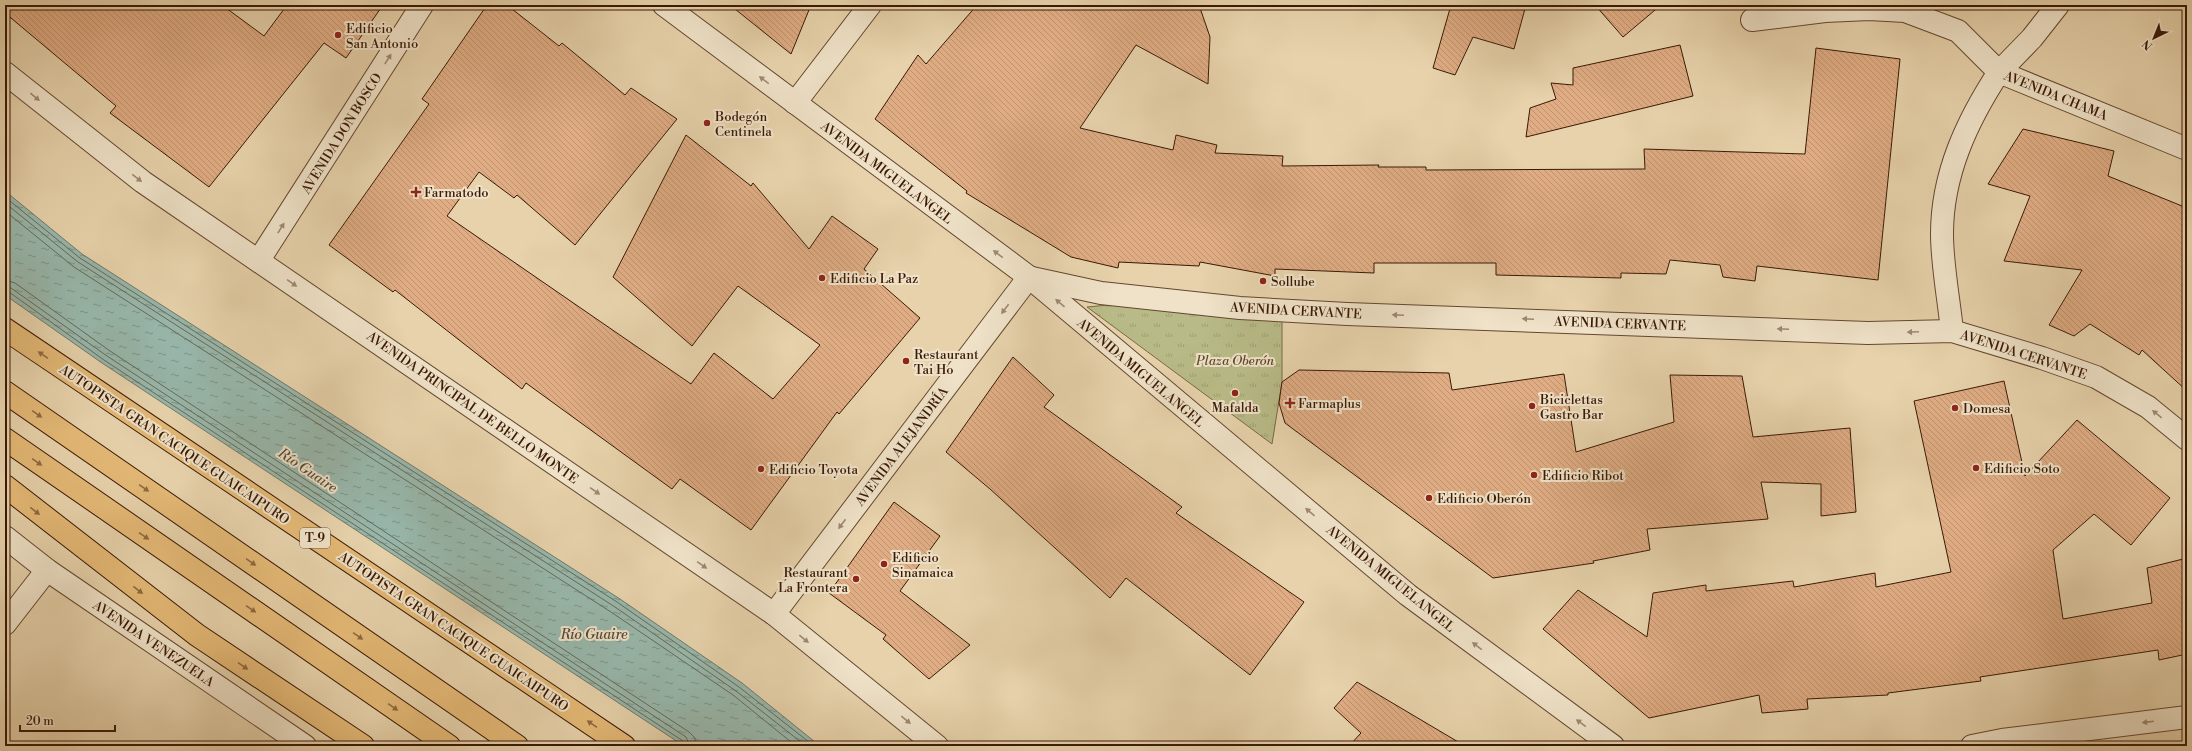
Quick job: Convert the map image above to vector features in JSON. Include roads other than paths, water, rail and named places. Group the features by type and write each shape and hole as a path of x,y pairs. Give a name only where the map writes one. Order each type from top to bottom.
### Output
{"highway":[{"name":"AUTOPISTA GRAN CACIQUE GUAICAIPURO","path":"5,329 624,746"},
{"path":"5,392 517,746"},
{"path":"5,439 449,746"},
{"path":"5,486 197,635 363,746"}],"street":[{"name":"AVENIDA DON BOSCO","path":"260,260 422,5"},
{"name":"AVENIDA MIGUELANGEL","path":"664,5 1029,278 1408,595 1613,746"},
{"path":"795,103 870,5"},
{"path":"1752,20 1825,11 1869,9 1905,11 1958,31 1998,72 2032,38 2058,5"},
{"name":"AVENIDA CHAMA","path":"1952,331 1942,234 1946,186 1959,143 1998,72 2187,148"},
{"name":"AVENIDA PRINCIPAL DE BELLO MONTE","path":"5,73 143,182 260,260 774,614 937,746"},
{"name":"AVENIDA CERVANTE","path":"1029,278 1101,293 1240,308 1347,314 1868,333 1952,331 2022,351 2096,377 2148,407 2187,439"},
{"name":"AVENIDA ALEJANDRÍA","path":"774,614 1029,278"},
{"name":"AVENIDA VENEZUELA","path":"5,537 47,570 306,746"},
{"path":"5,624 47,570"},
{"path":"1972,746 2002,740 2187,717"}],"water":[{"name":"Río Guaire","path":"5,191 82,254 620,599 742,683 820,746 684,746 102,363 5,295"}],"place":[{"name":"Edificio San Antonio","path":"338,35"},
{"name":"Bodegón Centinela","path":"707,123"},
{"name":"Farmatodo","path":"416,192"},
{"name":"Edificio La Paz","path":"822,278"},
{"name":"Sollube","path":"1263,281"},
{"name":"Restaurant Tai Ho","path":"906,361"},
{"name":"Mafalda","path":"1235,393"},
{"name":"Farmaplus","path":"1290,403"},
{"name":"Biciclettas Gastro Bar","path":"1532,406"},
{"name":"Domesa","path":"1955,408"},
{"name":"Edificio Soto","path":"1976,468"},
{"name":"Edificio Toyota","path":"761,469"},
{"name":"Edificio Ribot","path":"1534,475"},
{"name":"Edificio Oberón","path":"1429,498"},
{"name":"Edificio Sinamaica","path":"884,564"},
{"name":"Restaurant La Frontera","path":"856,579"}],"park label":[{"name":"Plaza Oberón","path":"1235,360"}]}
